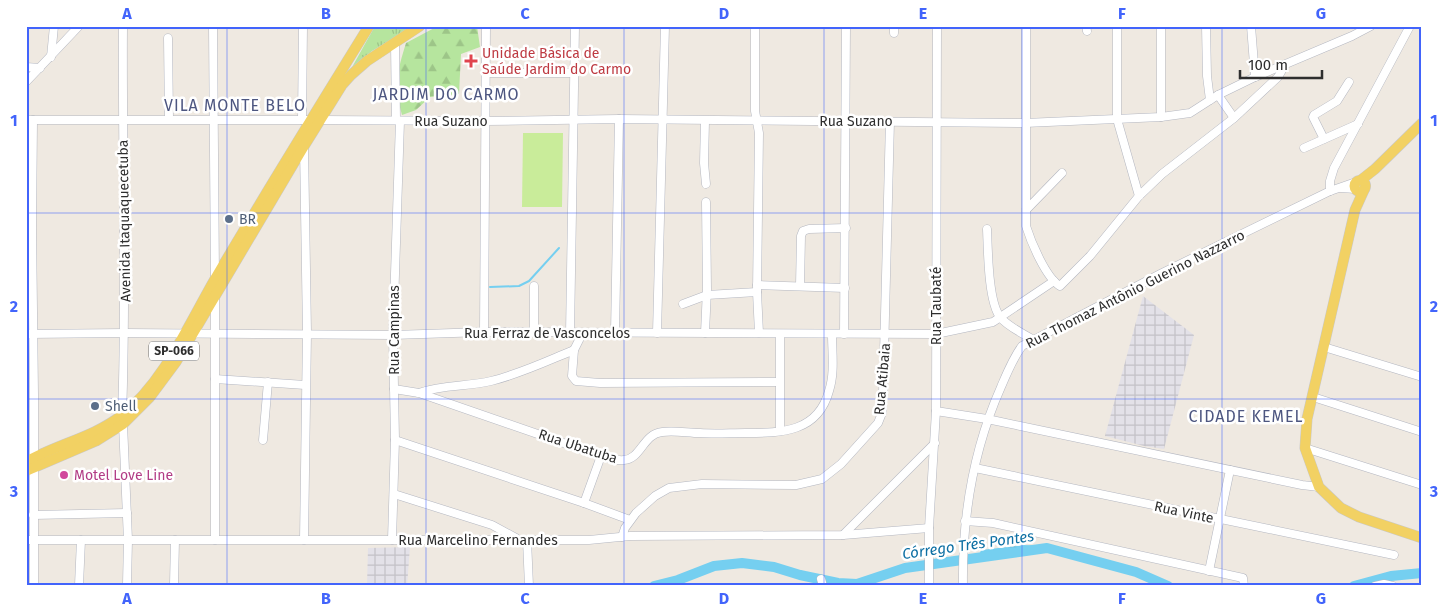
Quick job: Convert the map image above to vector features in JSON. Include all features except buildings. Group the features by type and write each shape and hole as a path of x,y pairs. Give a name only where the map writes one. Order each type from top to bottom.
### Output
{"main road":[{"name":"SP-066","path":"30,465 96,441 158,388 188,334 215,279 369,26"},
{"name":"SP-066","path":"188,334 215,296 304,146 311,120 351,75 367,61 420,26"},
{"path":"1422,123 1360,186 1305,432 1305,448 1318,487 1341,508 1359,517 1422,538"}],"street":[{"path":"50,57 54,26"},
{"path":"26,82 79,26"},
{"name":"Avenida Itaquaquecetuba","path":"123,26 125,333 122,420 128,540 127,584"},
{"path":"214,26 215,279"},
{"path":"303,26 311,120"},
{"path":"484,332 486,26"},
{"path":"570,334 575,26"},
{"path":"657,333 665,26"},
{"path":"755,26 755,111 759,133 757,288 760,333"},
{"path":"844,334 847,121 846,26"},
{"name":"Rua Taubaté","path":"929,586 929,528 936,411 937,26"},
{"path":"1026,26 1026,226 1035,251 1059,286 1064,284 1090,256 1139,196 1162,174 1234,118 1278,77 1285,65"},
{"path":"1117,26 1117,119 1139,196"},
{"path":"1161,26 1161,117"},
{"path":"1206,26 1206,76 1210,100"},
{"path":"1251,26 1255,76"},
{"name":"Rua Suzano","path":"30,120 485,121 619,119 1025,123 1161,117 1190,113 1218,95 1255,76 1285,65 1371,26"},
{"path":"1330,191 1331,175 1410,26"},
{"path":"168,38 169,119"},
{"name":"Rua Campinas","path":"392,540 395,440 393,335 398,120 395,43"},
{"path":"26,67 40,68"},
{"path":"485,73 574,73"},
{"path":"1324,139 1314,115 1338,101 1349,82"},
{"path":"1218,95 1234,118"},
{"path":"615,333 619,119"},
{"path":"30,120 30,465 33,515 30,540 34,583"},
{"path":"705,121 704,163 706,184"},
{"name":"Rua Atibaia","path":"622,537 630,520 655,496 669,488 702,484 796,484 822,479 841,464 878,424 882,413 890,121"},
{"path":"1304,148 1358,124"},
{"path":"304,146 308,333 304,540"},
{"path":"1026,210 1062,173"},
{"name":"Rua Thomaz Antônio Guerino Nazzarro","path":"963,586 965,521 975,468 987,420 1022,346 1032,339 1330,191 1360,186"},
{"path":"705,333 707,295 706,202"},
{"path":"800,286 801,236 803,230 846,228"},
{"path":"987,229 990,282 996,311 1001,318 1032,339"},
{"name":"Rua Ferraz de Vasconcelos","path":"30,334 308,333 393,335 484,332 570,334 936,334 975,327 1001,318 1054,281"},
{"path":"534,286 534,333"},
{"path":"683,304 707,295 757,288 800,286 845,288"},
{"path":"214,540 215,296"},
{"path":"582,334 574,350 572,376 576,381 600,383 780,382"},
{"path":"780,334 780,431"},
{"name":"Rua Ubatuba","path":"394,389 419,393 601,456 623,461 631,459 649,437 662,431 711,433 780,431 799,427 816,416 822,409 830,389 832,334"},
{"path":"1324,347 1422,377"},
{"path":"419,393 437,386 476,384 492,381 574,350"},
{"path":"215,379 306,385"},
{"path":"263,440 268,382"},
{"path":"1313,397 1422,432"},
{"path":"936,411 1302,486 1318,487"},
{"path":"395,440 630,520"},
{"path":"843,536 935,443"},
{"path":"1305,448 1422,485"},
{"path":"584,503 601,456"},
{"name":"Rua Vinte","path":"975,468 1394,555"},
{"path":"1209,571 1230,470"},
{"path":"394,494 492,525 518,539"},
{"path":"33,515 127,513"},
{"path":"965,521 993,523 1209,571 1244,582"},
{"name":"Rua Marcelino Fernandes","path":"30,540 589,540 622,537 843,536 929,528"},
{"path":"79,584 81,540"},
{"path":"174,584 175,540"},
{"path":"527,540 529,586"},
{"path":"1375,586 1384,584 1393,586"}],"shaded area":[{"path":"1143,296 1194,335 1164,449 1105,436"},
{"path":"410,547 407,586 367,586 368,548"}],"green space":[{"path":"375,26 414,26 372,51 351,69"},
{"path":"438,26 477,26 480,47 461,54 459,94 430,97 416,110 402,115 397,87 400,62 406,43"},
{"path":"523,133 563,133 562,207 522,207"}],"water":[{"path":"1024,545 1058,547 1083,555 1082,557 1055,548 1023,548 979,556 981,550"},
{"path":"1388,575 1387,579 1360,586 1348,586"}],"waterway":[{"path":"490,287 519,286 529,281 559,248"},
{"name":"Córrego Três Pontes","path":"654,586 678,580 714,566 742,563 774,567 838,583 857,584 905,568 1047,548 1136,572 1168,586"},
{"name":"Córrego Três Pontes","path":"1354,586 1391,576 1422,573"}],"place":[{"name":"Unidade Básica de Saúde Jardim do Carmo","path":"471,61"},
{"name":"BR","path":"229,219"},
{"name":"Shell","path":"95,406"},
{"name":"Motel Love Line","path":"64,475"}],"district":[{"name":"JARDIM DO CARMO","path":"446,94"},
{"name":"VILA MONTE BELO","path":"235,105"},
{"name":"CIDADE KEMEL","path":"1246,416"}]}
